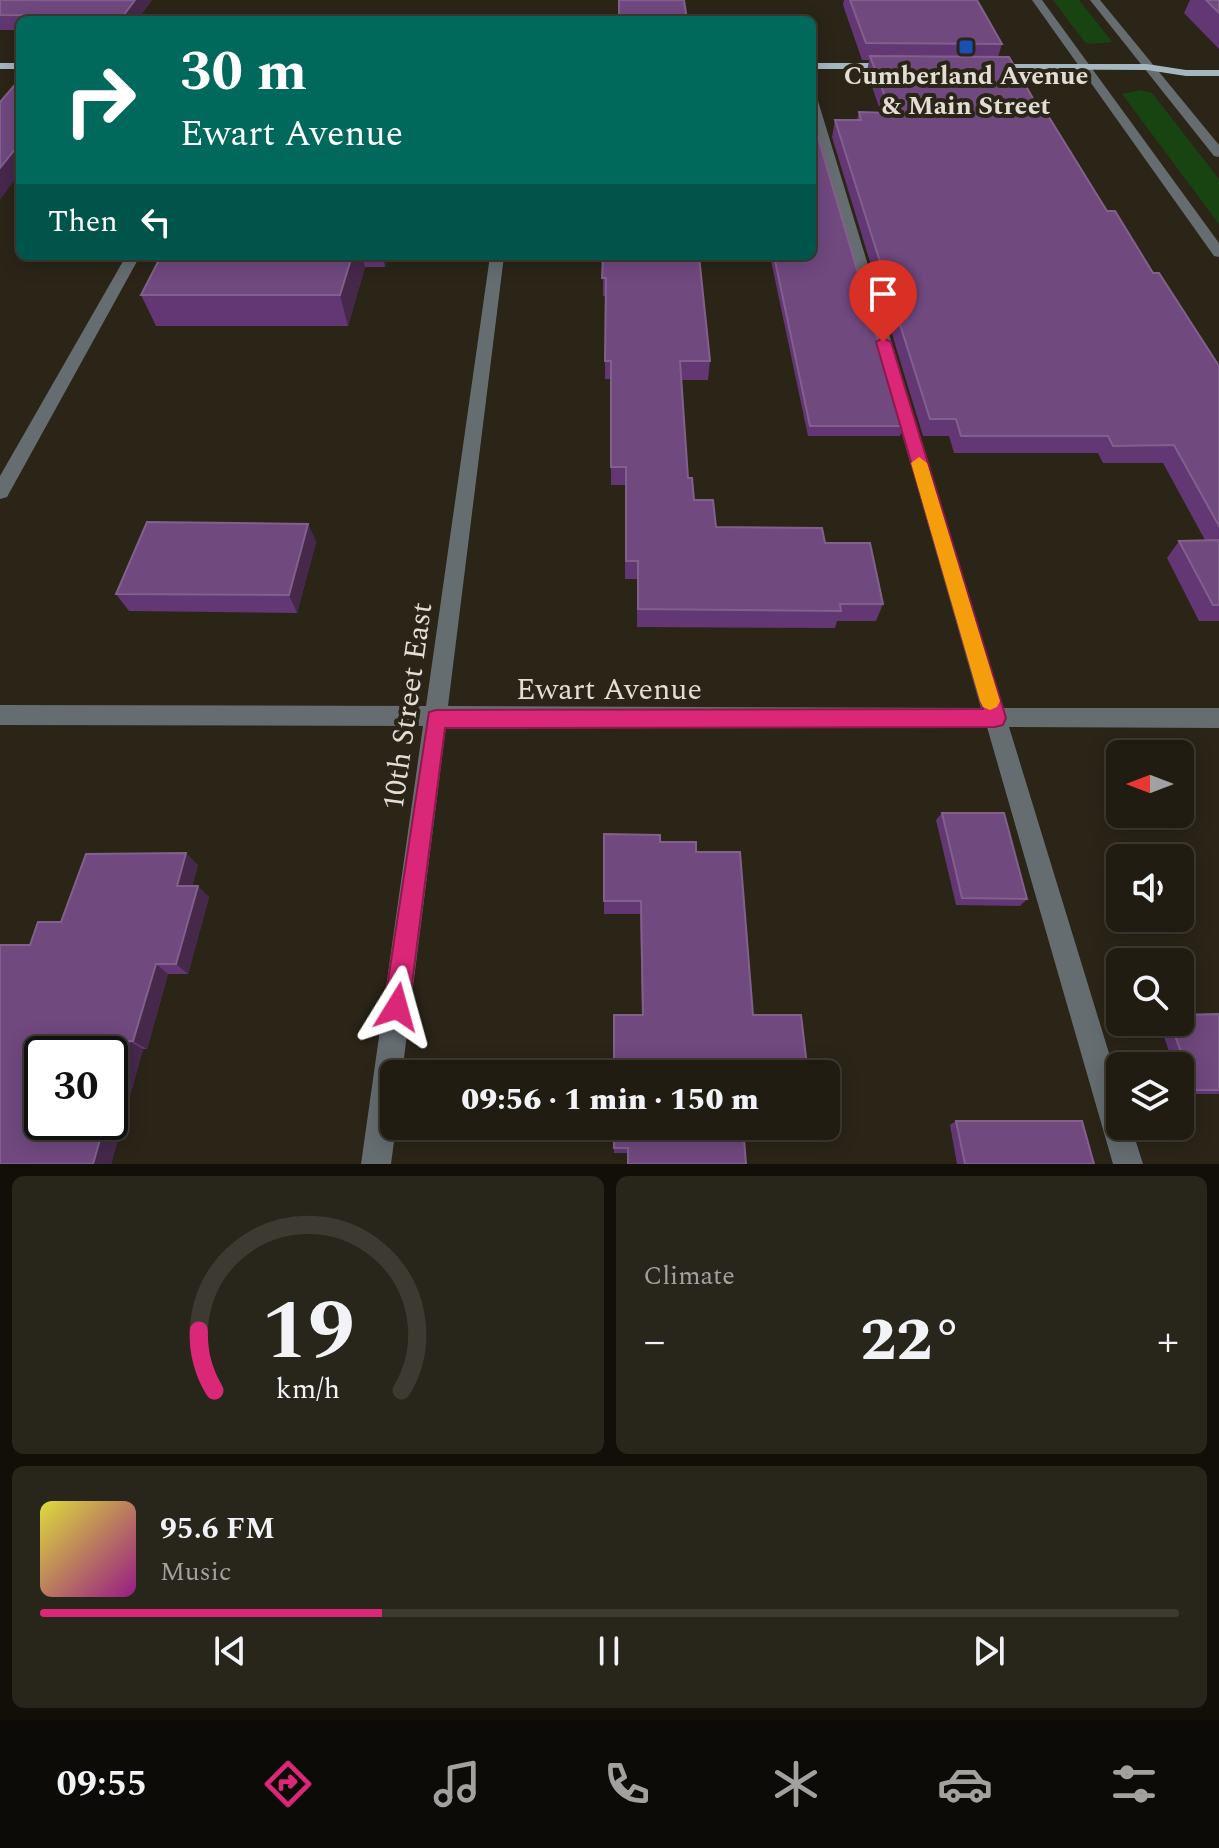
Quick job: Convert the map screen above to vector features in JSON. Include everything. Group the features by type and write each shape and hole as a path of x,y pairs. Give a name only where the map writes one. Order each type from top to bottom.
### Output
{"main road":[{"path":"1147,67 1174,59 1189,59"},
{"path":"816,66 901,66"},
{"path":"976,66 1147,67 1186,73 1219,73"}],"street":[{"path":"1037,0 1219,253"},
{"path":"1095,0 1219,153"},
{"path":"816,114 1128,1164"},
{"path":"0,492 131,260"},
{"name":"10th Street East","path":"376,1164 496,260"},
{"name":"Ewart Avenue","path":"0,715 436,719 1219,718"}],"green space":[{"path":"1053,0 1079,0 1112,42 1089,44 1084,41"},
{"path":"1140,90 1152,93 1219,179 1219,224 1122,94"}],"building":[{"path":"0,0 135,0 123,16 0,15"},
{"path":"619,0 684,0 686,16 619,16"},
{"path":"850,0 977,0 1002,44 866,43"},
{"path":"1206,0 1219,0 1219,13"},
{"path":"870,56 1009,57 1042,114 1047,114 1107,211 1115,211 1153,273 1159,273 1219,366 1219,526 1174,445 1113,446 1108,436 961,436 956,419 930,419 835,120 861,120 859,112 891,113"},
{"path":"16,84 16,148 0,168 0,102"},
{"path":"816,130 903,426 810,426 775,260 816,260"},
{"path":"159,260 351,260 340,295 141,295"},
{"path":"603,260 699,260 710,361 680,361 688,478 692,478 694,500 713,500 716,527 822,528 825,543 870,543 883,604 840,604 841,611 638,609 638,561 626,561 626,467 611,467 611,361 605,361 606,278 602,278"},
{"path":"147,522 308,524 289,595 116,594"},
{"path":"1219,540 1219,605 1213,605 1179,541"},
{"path":"942,813 1004,813 1027,899 962,898"},
{"path":"604,834 660,835 660,842 696,842 696,852 740,852 753,1015 801,1015 806,1060 614,1060 614,1015 643,1015 641,901 604,901"},
{"path":"186,853 177,886 198,886 176,964 156,964 133,1041 128,1044 128,1036 24,1036 24,1140 100,1140 93,1164 0,1164 0,945 30,945 38,922 61,922 86,854"},
{"path":"1219,1014 1219,1090 1195,1090 1194,1052 1181,1052 1175,1036 1194,1036 1194,1015"},
{"path":"956,1121 1082,1121 1094,1164 965,1164"},
{"path":"614,1140 744,1140 746,1164 628,1164 628,1148 614,1148"}],"slow traffic":[{"path":"919,463 990,701"}],"place":[{"name":"Cumberland Avenue & Main Street","path":"966,47"}],"route":[{"path":"397,1007 436,719 995,718 883,342"}]}
